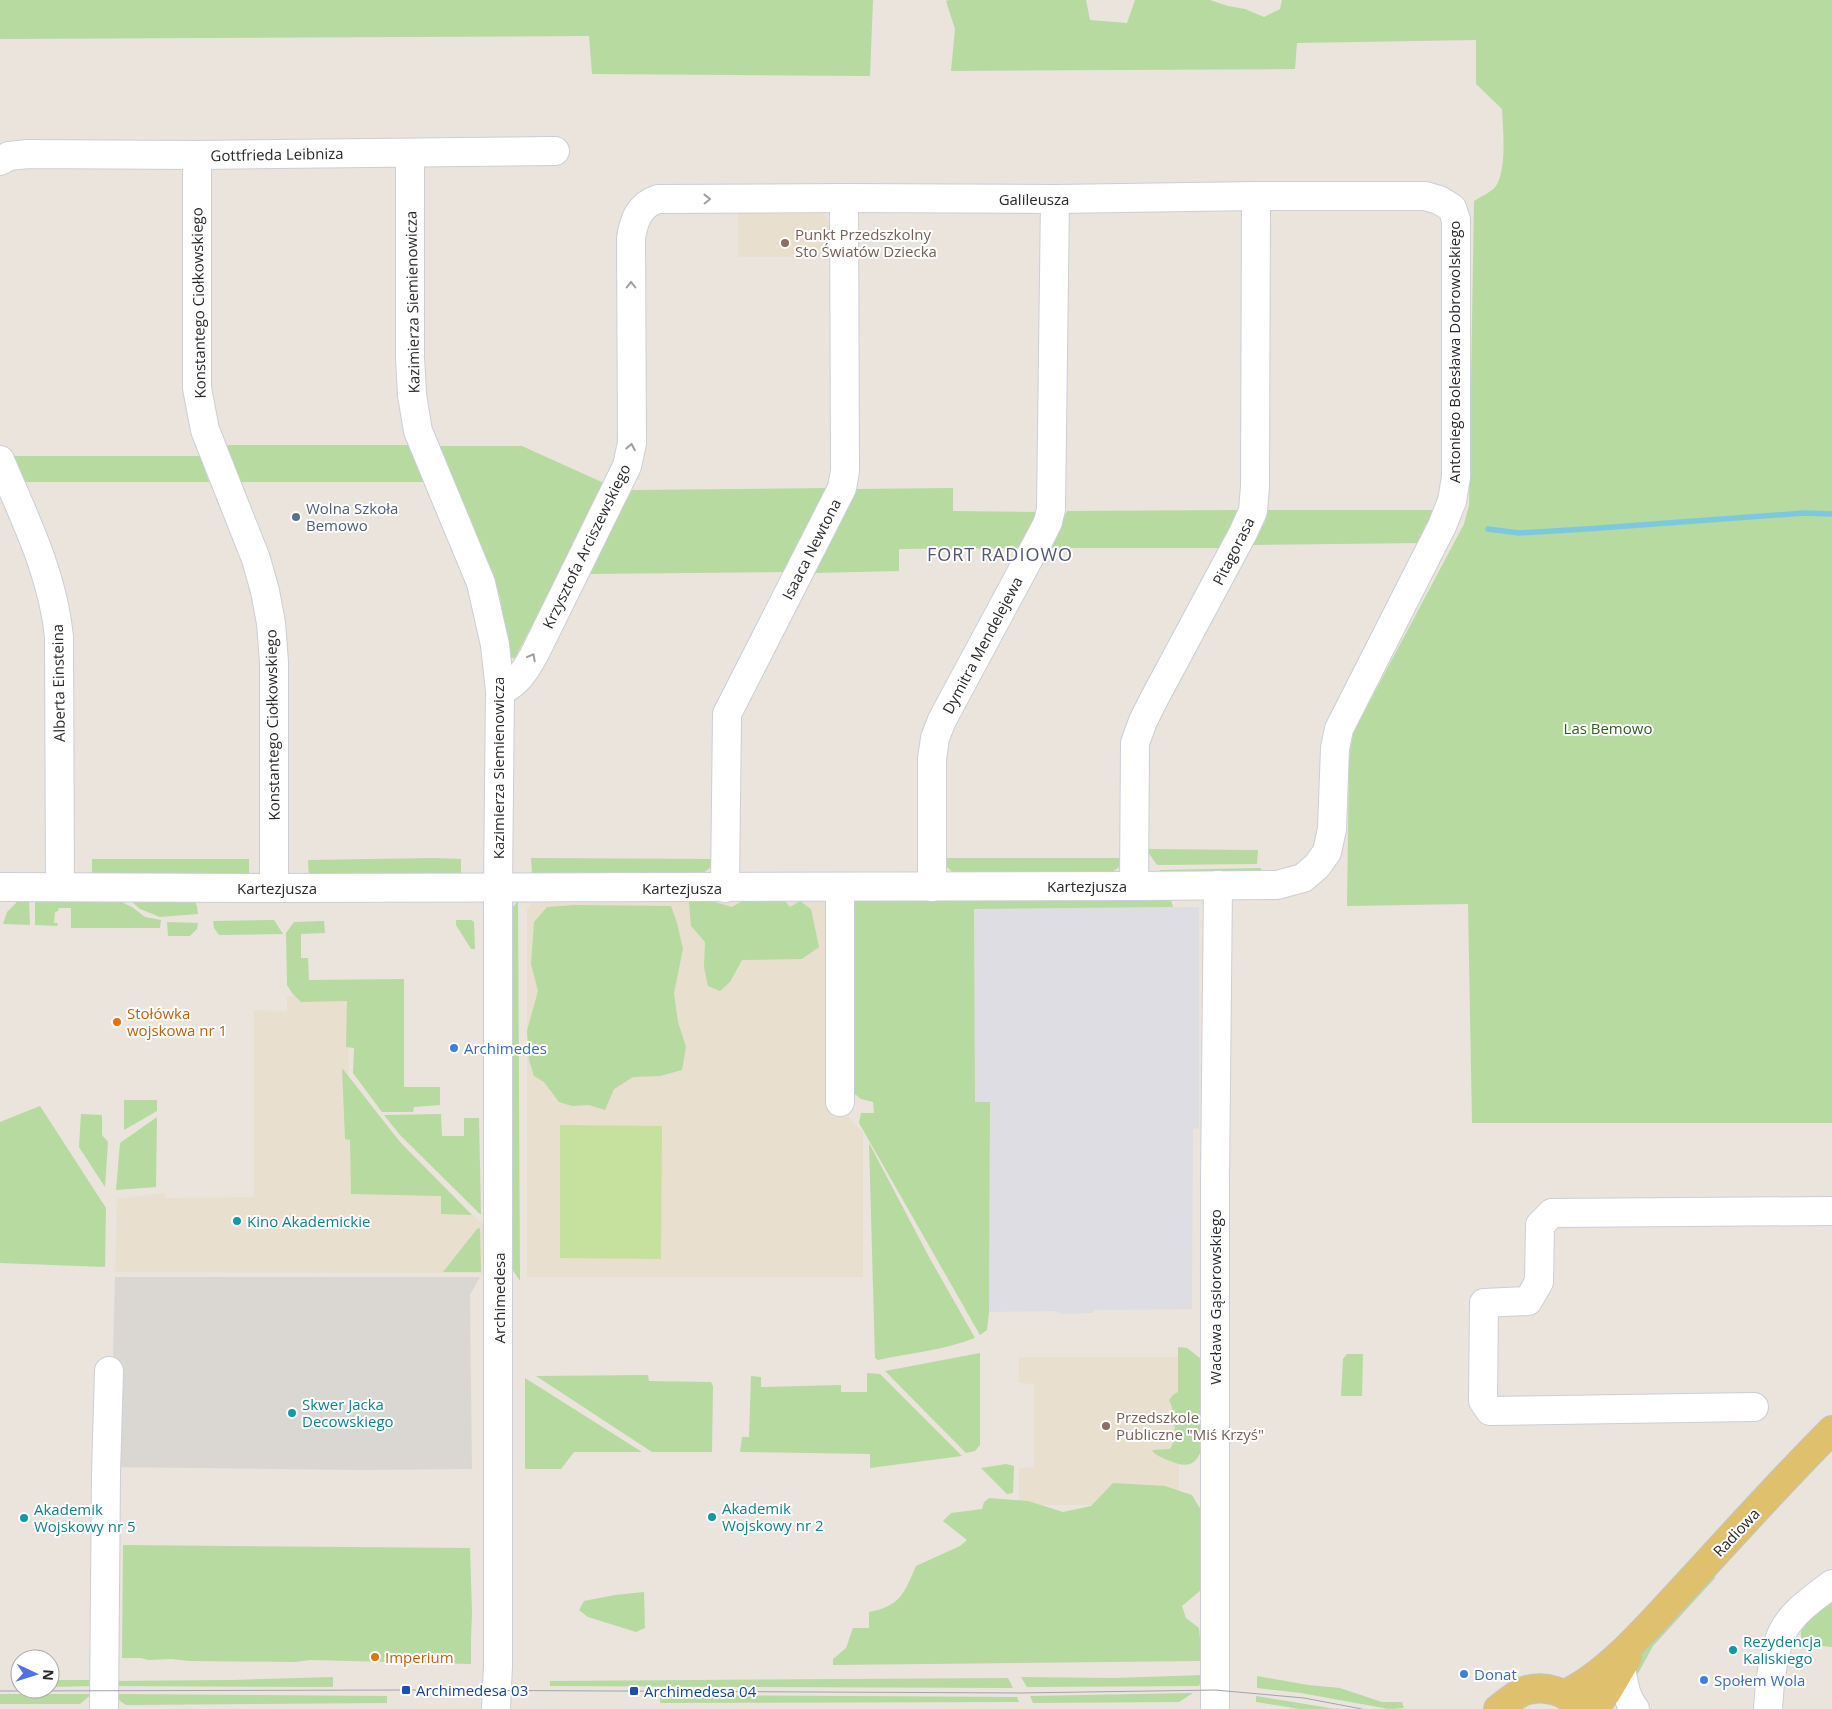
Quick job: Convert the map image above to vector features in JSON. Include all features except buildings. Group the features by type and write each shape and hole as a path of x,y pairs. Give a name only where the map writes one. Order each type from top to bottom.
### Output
{"main road":[{"name":"Radiowa","path":"1573,1701 1580,1687 1641,1635 1832,1430"},
{"name":"Radiowa","path":"1593,1709 1607,1692 1641,1635"},
{"path":"1498,1709 1523,1691 1543,1689 1573,1701"}],"street":[{"name":"Gottfrieda Leibniza","path":"0,161 9,156 28,154 197,155 555,151"},
{"name":"Kazimierza Siemienowicza","path":"410,153 410,357 415,413 418,431 481,584 494,645 500,692 498,888"},
{"name":"Konstantego Ciołkowskiego","path":"197,155 197,388 204,430 256,559 271,622 274,662 274,888"},
{"name":"Pitagorasa","path":"1134,886 1135,743 1154,699 1253,511 1255,486 1256,196"},
{"name":"Galileusza","path":"651,203 844,198 1055,199 1425,196"},
{"name":"Antoniego Bolesława Dobrowolskiego","path":"1332,829 1335,748 1339,729 1442,526 1452,501 1456,476 1456,220 1452,208 1440,200 1425,196"},
{"name":"Isaaca Newtona","path":"725,888 727,714 842,488 845,471 844,198"},
{"name":"Dymitra Mendelejewa","path":"932,887 932,759 935,738 942,720 1045,528 1052,508 1055,199"},
{"name":"Krzysztofa Arciszewskiego","path":"500,692 515,683 529,664 627,466 632,443 631,238 638,212 651,203"},
{"name":"Alberta Einsteina","path":"0,460 40,556 57,616 59,637 60,887"},
{"name":"Kartezjusza","path":"0,887 840,888 1276,885 1303,878 1317,866 1327,852 1332,829"},
{"name":"Wacława Gąsiorowskiego","path":"1215,1709 1215,1181 1218,885"},
{"name":"Archimedesa","path":"496,1709 499,1479 498,888"},
{"path":"840,888 840,1102"},
{"path":"1754,1407 1490,1411 1482,1401 1484,1303 1528,1301 1539,1282 1540,1224 1552,1213 1832,1211"},
{"path":"104,1709 109,1371"},
{"path":"1768,1709 1777,1647 1782,1632 1794,1616 1832,1584"},
{"path":"1621,1668 1629,1702 1635,1709"}],"shaded area":[{"name":"Punkt Przedszkolny Sto Światów Dziecka","path":"738,211 816,211 823,214 831,223 833,257 738,257"},
{"path":"821,900 830,906 828,1094 863,1133 863,1277 527,1277 527,909 531,903"},
{"path":"1199,907 1199,1128 1193,1129 1192,1309 1095,1310 1092,1313 1061,1314 1055,1311 989,1312 990,1103 975,1102 974,908"},
{"path":"287,996 349,998 348,1136 443,1189 485,1226 485,1273 115,1272 117,1199 165,1193 165,1198 254,1197 254,1010 287,1011"},
{"name":"Skwer Jacka Decowskiego","path":"115,1277 480,1277 470,1295 472,1469 359,1470 110,1467"},
{"name":"Przedszkole Publiczne \"Miś Krzyś\"","path":"1019,1357 1179,1357 1179,1505 1019,1505 1019,1468 1034,1467 1034,1384 1019,1383"}],"green space":[{"path":"0,0 873,0 870,76 592,74 589,36 0,39"},
{"name":"Las Bemowo","path":"1086,0 1090,20 1127,23 1135,0 1210,0 1245,9 1264,17 1280,9 1282,0 1832,0 1832,1123 1472,1123 1468,904 1347,906 1349,758 1353,733 1464,524 1469,505 1474,201 1496,186 1502,170 1504,149 1502,109 1476,84 1476,40 1297,43 1295,69 951,71 955,29 946,1"},
{"path":"223,445 411,445 423,482 237,482"},
{"path":"439,446 522,446 606,484 515,658 509,658 500,597 491,570"},
{"path":"13,456 200,456 209,482 23,482"},
{"path":"829,488 786,572 588,574 632,490"},
{"path":"953,488 953,511 1037,512 1019,548 899,549 899,571 814,573 856,489"},
{"path":"1239,510 1219,548 1049,548 1067,511"},
{"path":"1268,510 1436,510 1422,543 1251,545 1265,522"},
{"path":"1146,849 1258,850 1257,864 1157,865"},
{"path":"531,858 715,859 707,870 694,877 535,875 532,873"},
{"path":"944,858 1122,858 1119,867 1111,873 953,873 946,866"},
{"path":"92,859 249,859 249,878 92,879"},
{"path":"461,859 461,878 309,879 308,860"},
{"path":"1261,868 1261,877 1160,876 1160,870"},
{"path":"124,895 194,900 198,914 160,917 140,909"},
{"path":"843,896 1171,900 1173,907 974,909 975,1102 990,1102 989,1312 987,1330 980,1335 859,1123 861,1113 874,1113 873,1102 861,1099 846,1087"},
{"path":"111,897 132,907 145,917 161,920 160,928 71,928 71,908 59,908 55,912 54,923 58,923 57,926 35,925 35,903 39,898"},
{"path":"701,898 732,907 744,900 783,899 790,907 800,901 811,909 819,947 802,959 742,960 730,982 720,991 708,986 704,967 705,942 691,926 689,902"},
{"path":"29,901 30,925 3,924 7,912 17,902"},
{"path":"518,901 520,1281 508,1263 507,914"},
{"path":"575,905 671,906 683,949 674,993 678,1022 686,1047 682,1070 660,1076 633,1077 614,1089 605,1110 589,1105 572,1106 559,1102 544,1082 534,1076 529,1060 527,1031 538,991 531,964 534,922 547,907"},
{"path":"274,920 283,934 219,935 214,928 213,921"},
{"path":"456,920 471,920 474,922 475,949 471,949 456,925"},
{"path":"324,921 325,933 301,934 301,958 308,958 309,980 404,979 404,1087 440,1087 440,1105 414,1107 413,1112 382,1112 353,1073 354,1048 346,1047 347,1001 301,1002 292,993 287,985 286,933 294,922"},
{"path":"167,922 198,923 197,929 190,936 168,936"},
{"path":"342,1068 400,1142 472,1215 441,1214 441,1196 351,1194 350,1140 345,1139"},
{"path":"124,1100 157,1100 157,1111 124,1130"},
{"path":"40,1106 106,1208 105,1267 0,1263 0,1122"},
{"path":"81,1114 102,1115 102,1135 108,1142 105,1187 79,1147"},
{"path":"441,1114 442,1136 464,1136 464,1118 479,1118 481,1215 400,1135 384,1115"},
{"path":"157,1117 156,1187 116,1190 120,1143"},
{"path":"560,1125 662,1126 661,1259 560,1258"},
{"path":"869,1143 929,1257 975,1338 952,1346 927,1351 878,1360 875,1358"},
{"path":"480,1228 481,1272 443,1272 477,1229"},
{"path":"1178,1347 1187,1348 1201,1359 1201,1451 1194,1462 1186,1465 1165,1459 1152,1450 1170,1449 1174,1439 1174,1417 1169,1400 1178,1392"},
{"path":"980,1353 980,1445 975,1451 966,1453 885,1371"},
{"path":"1347,1354 1363,1354 1362,1396 1341,1396 1343,1359"},
{"path":"867,1373 880,1374 962,1456 870,1468 870,1454 740,1452 742,1437 749,1437 751,1376 761,1377 761,1387 841,1385 841,1392 867,1392"},
{"path":"648,1375 649,1381 711,1382 713,1386 712,1452 652,1452 536,1376"},
{"path":"525,1378 642,1452 574,1452 561,1469 525,1469"},
{"path":"1006,1464 1014,1466 1013,1493 1007,1494 981,1468"},
{"path":"1113,1483 1165,1486 1192,1495 1202,1512 1201,1590 1182,1606 1186,1618 1199,1628 1200,1661 833,1665 833,1659 846,1648 853,1628 869,1628 869,1612 895,1602 904,1591 916,1566 960,1546 967,1540 943,1521 951,1513 982,1509 984,1502 989,1498 1028,1501 1063,1512 1091,1506"},
{"path":"123,1545 470,1548 471,1664 310,1660 295,1662 190,1661 122,1658"},
{"path":"1711,1577 1716,1577 1653,1646 1635,1679 1634,1665 1644,1650"},
{"path":"1832,1591 1832,1647 1812,1645 1801,1638 1801,1631"},
{"path":"644,1592 645,1628 636,1632 588,1617 579,1610 584,1601"},
{"path":"1204,1675 1199,1686 1027,1687 1021,1677 1114,1678"},
{"path":"1257,1676 1308,1685 1340,1688 1382,1702 1402,1702 1404,1708 1389,1709 1301,1693 1257,1688"},
{"path":"333,1677 333,1687 113,1686 111,1681 232,1680"},
{"path":"1008,1678 1013,1688 550,1686 550,1681"},
{"path":"60,1680 97,1680 95,1686 60,1687"},
{"path":"1193,1693 1179,1702 1033,1703 1030,1696"},
{"path":"0,1694 10,1694 10,1699 60,1699 60,1694 92,1694 80,1704 0,1704"},
{"path":"115,1694 387,1696 387,1703 126,1705"},
{"path":"660,1695 1017,1697 1019,1702 660,1703"},
{"path":"1256,1696 1336,1709 1300,1709 1256,1702"}],"waterway":[{"path":"1488,529 1519,533 1804,513 1832,514"}],"tram line":[{"path":"0,1691 406,1690 1020,1693 1215,1690 1304,1698 1362,1709"}],"place":[{"name":"Punkt Przedszkolny Sto Światów Dziecka","path":"785,243"},
{"name":"Wolna Szkoła Bemowo","path":"296,517"},
{"name":"Stołówka wojskowa nr 1","path":"117,1022"},
{"name":"Archimedes","path":"454,1048"},
{"name":"Kino Akademickie","path":"237,1221"},
{"name":"Skwer Jacka Decowskiego","path":"292,1413"},
{"name":"Przedszkole Publiczne \"Miś Krzyś\"","path":"1106,1426"},
{"name":"Akademik Wojskowy nr 2","path":"712,1517"},
{"name":"Akademik Wojskowy nr 5","path":"24,1518"},
{"name":"Rezydencja Kaliskiego","path":"1733,1650"},
{"name":"Imperium","path":"375,1657"},
{"name":"Donat","path":"1464,1674"},
{"name":"Społem Wola","path":"1704,1680"},
{"name":"Archimedesa 03","path":"406,1690"},
{"name":"Archimedesa 04","path":"634,1691"}],"district":[{"name":"FORT RADIOWO","path":"1000,554"}]}
